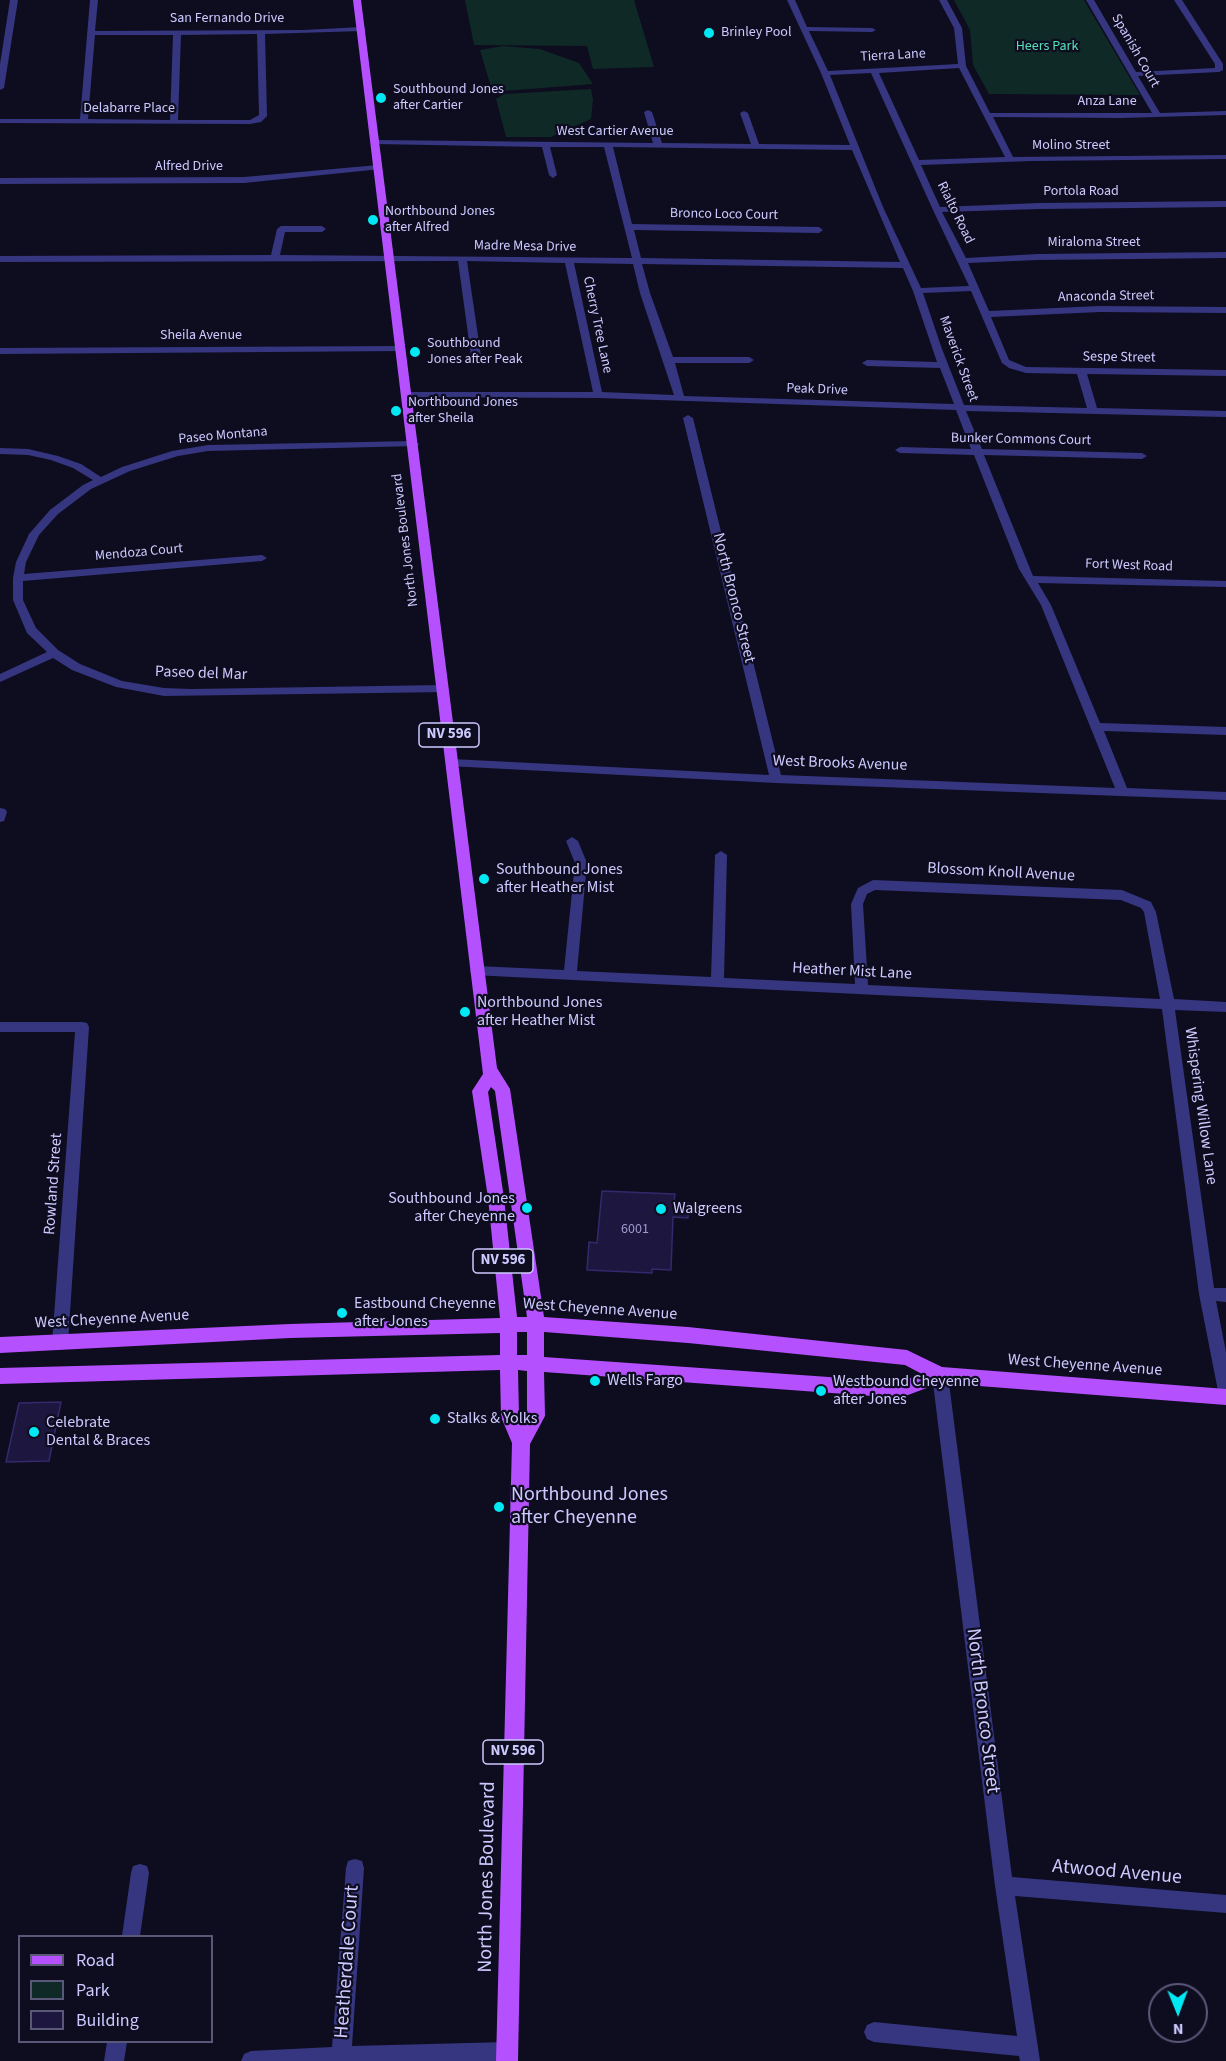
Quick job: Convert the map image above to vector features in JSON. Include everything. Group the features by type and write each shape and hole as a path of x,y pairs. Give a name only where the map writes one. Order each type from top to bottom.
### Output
{"main road":[{"name":"North Jones Boulevard","path":"357,0 491,1075 502,1089 537,1324 536,1416 521,1443"},
{"name":"North Jones Boulevard","path":"491,1075 480,1091 496,1198 509,1324 510,1417 521,1443 507,2057"},
{"name":"West Cheyenne Avenue","path":"0,1345 290,1331 537,1324 688,1335 907,1358 940,1375 1226,1397"},
{"name":"West Cheyenne Avenue","path":"0,1376 511,1362 900,1390 940,1375"}],"street":[{"path":"0,88 14,0"},
{"path":"84,123 94,0"},
{"name":"Maverick Street","path":"791,0 918,291 976,452 993,488 1024,568 1046,605 1123,792"},
{"path":"943,0 958,28 962,66 1010,159"},
{"name":"Spanish Court","path":"1090,0 1157,115"},
{"path":"1133,74 1219,70 1220,64 1178,0"},
{"name":"San Fernando Drive","path":"93,33 261,33 362,29"},
{"path":"803,29 872,30"},
{"path":"174,122 177,33"},
{"name":"Delabarre Place","path":"0,121 84,123 250,122 258,120 262,116 261,33"},
{"name":"Tierra Lane","path":"825,74 962,66"},
{"name":"Rialto Road","path":"874,70 937,210 963,261 1005,361 1012,366"},
{"path":"648,112 658,146"},
{"name":"Anza Lane","path":"987,115 1157,115 1226,112"},
{"path":"744,113 756,147"},
{"name":"West Cartier Avenue","path":"375,142 855,148"},
{"path":"546,145 553,175"},
{"path":"608,145 645,293 680,399"},
{"name":"Molino Street","path":"916,163 1010,159 1226,157"},
{"name":"Alfred Drive","path":"0,181 244,180 378,167"},
{"name":"Portola Road","path":"937,210 1039,206 1226,204"},
{"name":"Bronco Loco Court","path":"628,227 819,230"},
{"path":"275,258 281,230 322,229"},
{"name":"Miraloma Street","path":"963,261 1058,256 1226,255"},
{"name":"Madre Mesa Drive","path":"0,259 389,258 905,265"},
{"path":"462,259 476,356"},
{"name":"Cherry Tree Lane","path":"569,261 598,395"},
{"path":"918,291 975,288"},
{"name":"Anaconda Street","path":"986,314 1100,309 1226,310"},
{"name":"Sheila Avenue","path":"0,351 401,349"},
{"path":"669,360 749,360"},
{"path":"867,363 943,365"},
{"name":"Sespe Street","path":"1012,366 1026,370 1226,373"},
{"path":"1081,370 1093,410"},
{"name":"Peak Drive","path":"407,394 598,395 960,408 1226,414"},
{"name":"North Bronco Street","path":"688,418 776,779"},
{"name":"Paseo Montana","path":"18,578 21,562 34,534 54,512 100,480 153,459 208,448 414,444"},
{"name":"Bunker Commons Court","path":"900,450 1142,456"},
{"path":"0,451 28,452 54,458 77,465 100,480"},
{"name":"Mendoza Court","path":"18,578 262,558"},
{"name":"Paseo del Mar","path":"18,578 18,600 31,630 54,653 76,667 120,684 164,692 443,688"},
{"name":"Fort West Road","path":"1031,579 1226,584"},
{"path":"0,678 54,653"},
{"path":"1097,727 1226,731"},
{"name":"West Brooks Avenue","path":"452,763 776,779 1226,796"},
{"path":"0,818 1,812"},
{"path":"570,976 581,863 572,841"},
{"path":"717,983 721,855"},
{"name":"Blossom Knoll Avenue","path":"862,989 857,904 862,891 873,885 1122,895 1139,901"},
{"name":"Whispering Willow Lane","path":"1139,901 1146,905 1150,912 1168,1004 1207,1294 1226,1391"},
{"name":"Heather Mist Lane","path":"477,971 1226,1007"},
{"name":"Rowland Street","path":"0,1027 82,1027 74,1171 60,1343"},
{"path":"1207,1294 1226,1295"},
{"name":"North Bronco Street","path":"874,2032 1029,2054 1004,1886 940,1375"},
{"name":"Heatherdale Court","path":"341,2055 355,1868"},
{"path":"131,1935 140,1873"},
{"name":"Atwood Avenue","path":"1004,1886 1226,1904"},
{"path":"114,2061 117,2043"},
{"path":"251,2061 341,2055 507,2057"}],"green space":[{"path":"465,0 634,0 654,67 593,69 587,46 474,45"},
{"name":"Heers Park","path":"954,0 1084,0 1140,95 989,94 973,65 970,30"},
{"path":"503,46 540,49 579,63 593,84 504,91 491,87 480,50"},
{"path":"591,89 593,100 591,119 551,137 506,137 496,99 504,94"}],"building":[{"name":"Walgreens","path":"602,1191 675,1194 674,1202 689,1203 688,1218 673,1217 671,1270 652,1269 652,1273 587,1270 589,1242 597,1243"},
{"name":"Celebrate Dental & Braces","path":"61,1402 49,1461 6,1462 19,1403"}],"place":[{"name":"Brinley Pool","path":"709,33"},
{"name":"Southbound Jones after Cartier","path":"381,98"},
{"name":"Northbound Jones after Alfred","path":"373,220"},
{"name":"Southbound Jones after Peak","path":"415,352"},
{"name":"Northbound Jones after Sheila","path":"396,411"},
{"name":"Southbound Jones after Heather Mist","path":"484,879"},
{"name":"Northbound Jones after Heather Mist","path":"465,1012"},
{"name":"Southbound Jones after Cheyenne","path":"527,1208"},
{"name":"Walgreens","path":"661,1209"},
{"name":"Eastbound Cheyenne after Jones","path":"342,1313"},
{"name":"Wells Fargo","path":"595,1381"},
{"name":"Westbound Cheyenne after Jones","path":"821,1391"},
{"name":"Stalks & Yolks","path":"435,1419"},
{"name":"Celebrate Dental & Braces","path":"34,1432"},
{"name":"Northbound Jones after Cheyenne","path":"499,1507"}]}
